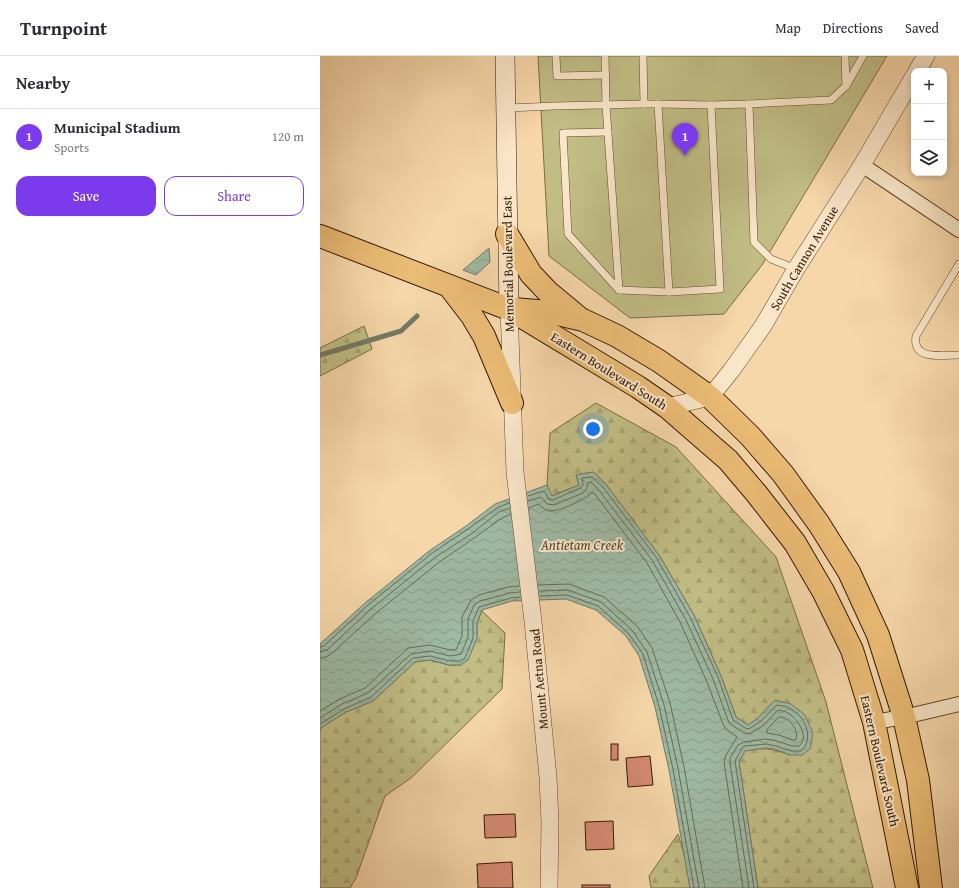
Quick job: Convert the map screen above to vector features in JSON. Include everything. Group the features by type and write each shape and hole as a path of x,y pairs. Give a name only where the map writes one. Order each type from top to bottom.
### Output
{"main road":[{"name":"Memorial Boulevard East","path":"504,56 508,309"},
{"path":"507,234 530,274 548,292 582,320"},
{"name":"Eastern Boulevard South","path":"320,236 508,309 625,379 667,407 728,460 795,543 823,591 852,650 874,722 907,888"},
{"path":"448,285 472,316 484,336 512,403"},
{"name":"Eastern Boulevard South","path":"508,309 550,312 582,320 623,339 659,361 710,397 750,436 782,474 819,524 846,566 878,635 904,717 918,780 931,888"}],"street":[{"path":"919,68 926,56"},
{"name":"South Cannon Avenue","path":"710,397 731,371 763,326 796,269 862,165 911,81"},
{"path":"862,165 959,230"},
{"name":"Memorial Boulevard East","path":"508,309 515,472"},
{"path":"667,407 710,397"},
{"name":"Mount Aetna Road","path":"515,472 533,621 548,777 550,822 549,888"},
{"path":"874,722 904,717 959,704"}],"lane":[{"path":"556,56 557,76 606,75"},
{"path":"605,56 606,105 619,290"},
{"path":"643,56 644,104"},
{"path":"845,56 846,86"},
{"path":"506,108 644,104 712,105 831,100 846,86 863,56"},
{"path":"658,104 669,292"},
{"path":"749,104 754,242 771,258 796,269"},
{"path":"608,132 563,133 568,234 619,290 669,292 720,289 712,105"},
{"path":"959,264 916,336 915,343 918,350 927,355 959,355"}],"green space":[{"path":"538,56 887,56 762,265 724,314 630,318 549,256"},
{"path":"364,326 372,349 320,376 320,348"},
{"path":"596,403 676,447 776,557 826,702 873,888 758,888 739,762 745,750 768,749 790,755 775,700 758,718 748,725 736,717 721,676 694,615 659,555 605,483 593,472 576,475 579,485 551,496 547,485 550,433"},
{"path":"482,611 505,633 502,689 411,778 385,796 356,878 350,888 320,888 320,730 322,727 346,712 373,701 415,662 430,660 449,665 461,665 477,638 477,622"},
{"path":"678,834 686,861 690,888 651,888 649,876"}],"water":[{"path":"489,248 490,262 476,275 463,270"},
{"name":"Antietam Creek","path":"593,472 605,483 659,555 694,615 721,676 736,717 748,725 758,718 775,700 791,704 805,715 813,733 810,749 802,755 790,755 775,749 766,748 745,751 739,762 758,888 690,888 669,770 655,707 639,656 626,636 596,610 566,599 512,601 482,610 477,622 477,638 468,660 461,665 449,665 430,660 415,662 373,701 346,712 322,727 320,730 320,644 365,603 429,551 495,504 547,485 552,496 579,485 576,475"}],"building":[{"path":"611,744 618,744 618,760 611,760"},
{"path":"650,756 653,785 628,787 626,758"},
{"path":"515,814 516,837 485,838 484,815"},
{"path":"613,821 614,849 586,850 585,822"},
{"path":"512,862 513,888 478,888 477,864"},
{"path":"582,885 610,885 610,888 582,888"}],"waterway":[{"path":"320,355 401,331 417,316"}],"place":[{"name":"Municipal Stadium","path":"685,156"}]}
